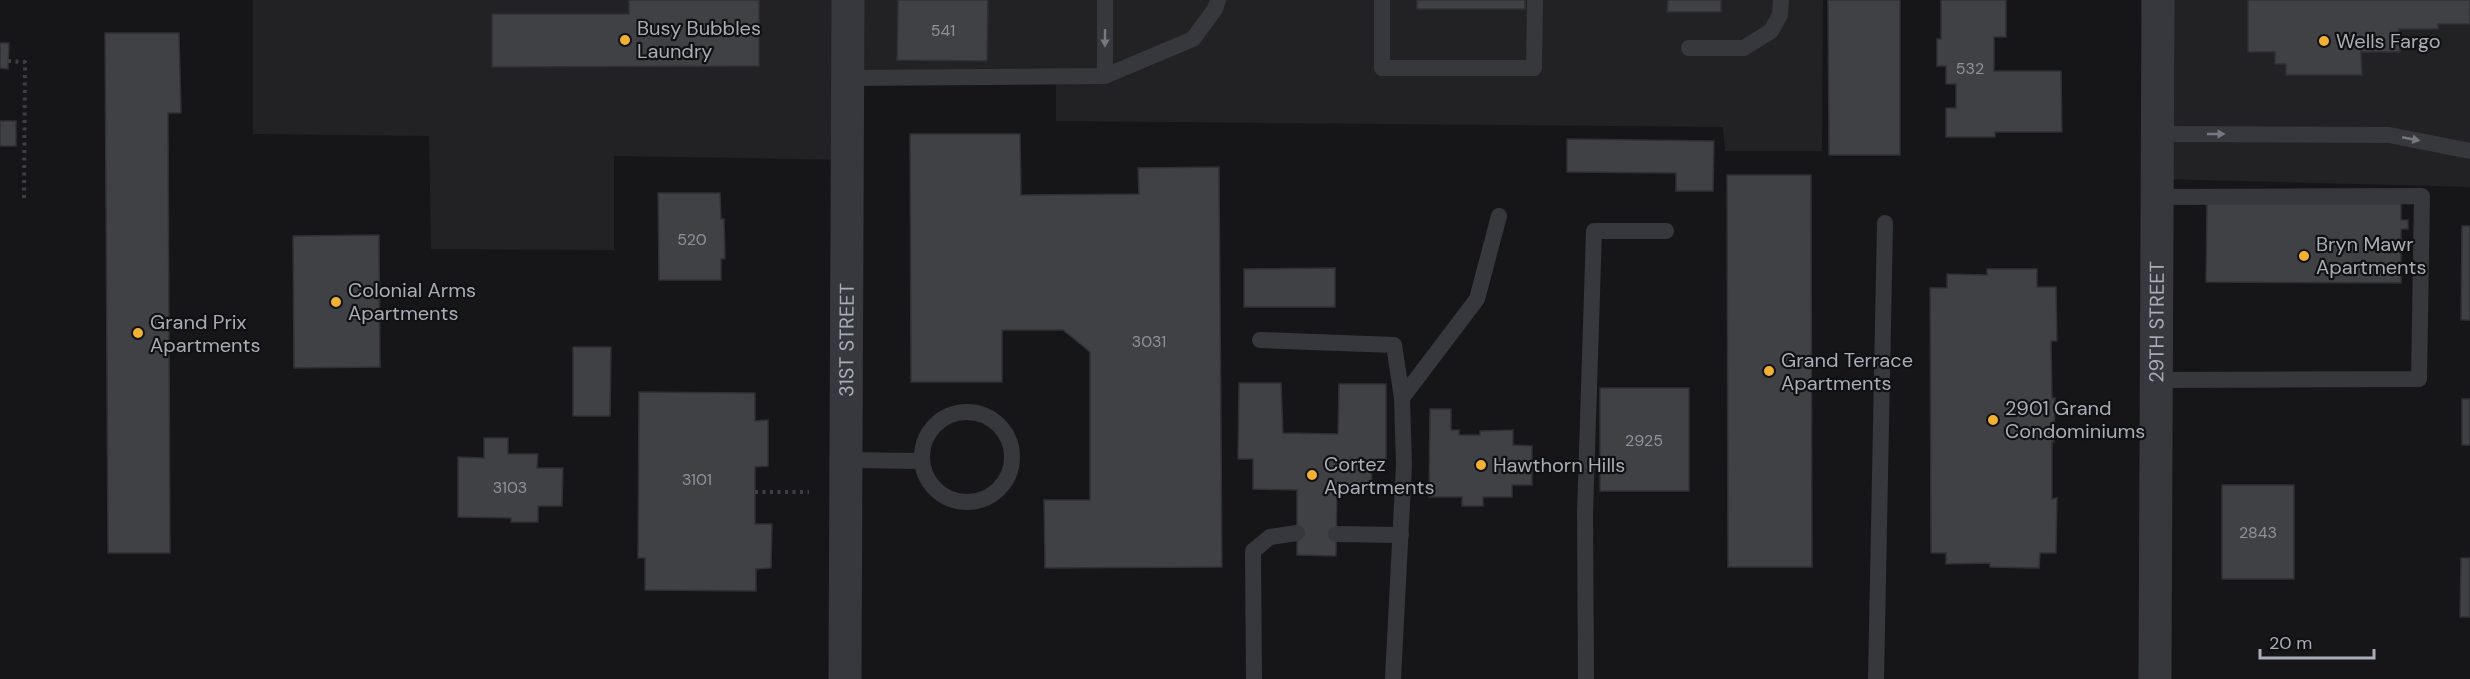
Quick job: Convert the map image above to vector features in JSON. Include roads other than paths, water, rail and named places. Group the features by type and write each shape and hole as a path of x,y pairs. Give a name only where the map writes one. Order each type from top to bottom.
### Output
{"street":[{"name":"31ST STREET","path":"845,679 848,0"},
{"name":"29TH STREET","path":"2155,679 2158,0"}],"lane":[{"path":"1105,0 1105,76"},
{"path":"847,78 1105,76 1193,39 1215,9 1218,0"},
{"path":"1382,0 1382,68 1534,68 1535,0"},
{"path":"1689,48 1744,48 1771,31 1780,15 1781,0"},
{"path":"2158,134 2390,135 2470,151"},
{"path":"2156,380 2419,379 2422,196 2157,197"},
{"path":"1402,398 1477,299 1499,216"},
{"path":"1876,679 1884,223"},
{"path":"1586,679 1585,513 1594,231 1666,231"},
{"path":"1260,340 1394,345 1402,398 1404,465 1394,679"},
{"path":"970,412 985,416 998,424 1007,436 1011,450 1011,464 1002,484 986,498 972,502 951,499 933,487 925,475 922,461 924,445 930,431 941,421 955,414 970,412"},
{"path":"846,460 922,461"},
{"path":"1254,679 1253,551 1270,537 1297,533"},
{"path":"1336,534 1401,535"}],"place":[{"name":"Busy Bubbles Laundry","path":"625,40"},
{"name":"Wells Fargo","path":"2324,41"},
{"name":"Bryn Mawr Apartments","path":"2304,256"},
{"name":"Colonial Arms Apartments","path":"336,302"},
{"name":"Grand Prix Apartments","path":"138,333"},
{"name":"Grand Terrace Apartments","path":"1769,371"},
{"name":"2901 Grand Condominiums","path":"1993,420"},
{"name":"Hawthorn Hills","path":"1481,465"},
{"name":"Cortez Apartments","path":"1312,475"}]}
